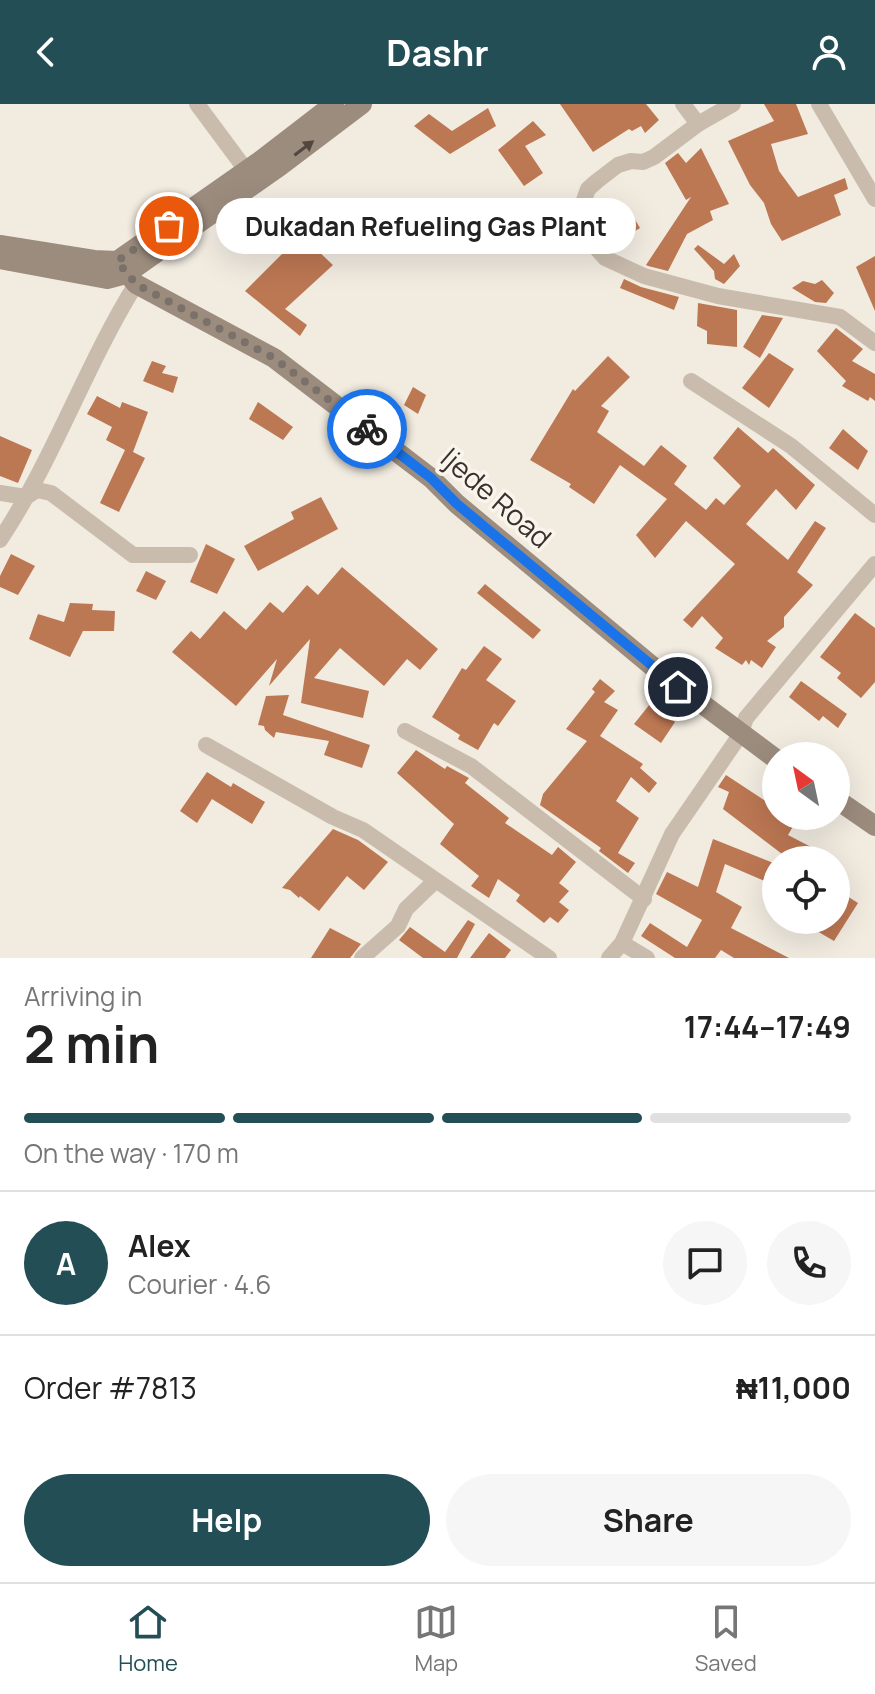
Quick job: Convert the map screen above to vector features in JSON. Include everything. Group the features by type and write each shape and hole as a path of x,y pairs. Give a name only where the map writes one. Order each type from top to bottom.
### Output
{"main road":[{"path":"126,273 246,170 334,104"},
{"path":"0,259 107,279 126,273 269,174 362,104"},
{"name":"Ijede Road","path":"0,245 94,260 126,273 274,358 431,478 457,504 658,671 762,750"},
{"path":"850,809 875,826"}],"street":[{"path":"197,104 246,170"},
{"path":"683,104 698,124"},
{"path":"733,104 698,124 654,157 643,162 631,161 618,165 588,189 580,221 583,233 605,258 644,276 718,296 840,317 875,343"},
{"path":"819,104 875,199"},
{"path":"0,540 55,445 111,325 126,273"},
{"path":"691,381 791,446 875,515"},
{"path":"0,493 26,497 37,490 51,493 133,555 190,555"},
{"path":"609,958 622,943 672,834 740,735 746,718 875,564"},
{"path":"405,731 471,766 644,899"},
{"path":"206,745 333,817 363,830 549,958"},
{"path":"362,958 398,926 412,902 435,881"},
{"path":"622,943 647,958"}],"building":[{"path":"560,104 646,104 659,120 645,133 641,126 632,131 629,129 593,152"},
{"path":"764,104 796,104 808,134 771,144 779,171 798,197 845,178 848,189 834,195 841,215 782,241 728,141 774,121"},
{"path":"488,108 496,126 450,154 414,126 429,114 452,131"},
{"path":"533,121 546,135 525,146 543,173 524,186 498,150"},
{"path":"701,148 729,204 710,211 713,220 687,234 668,271 648,266 691,197 686,200 665,163 678,153 686,163"},
{"path":"627,206 640,228 610,247 595,228"},
{"path":"301,235 333,265 285,309 307,325 300,336 245,291"},
{"path":"698,245 724,264 734,254 740,266 724,284 715,279 714,271 694,249"},
{"path":"875,256 875,311 856,267"},
{"path":"624,279 679,297 674,310 620,288"},
{"path":"822,280 834,293 826,303 815,302 792,288 803,281 815,284"},
{"path":"698,303 737,310 737,347 707,344 707,331 697,326"},
{"path":"762,315 783,318 760,358 743,347"},
{"path":"836,328 863,349 852,361 875,374 875,401 870,397 868,401 842,386 846,381 817,351"},
{"path":"769,353 794,369 769,408 742,388"},
{"path":"608,356 630,377 601,406 609,411 597,432 644,466 661,445 687,466 674,484 706,510 716,498 724,505 741,486 713,458 738,427 768,453 773,448 815,485 796,510 776,489 746,524 788,560 815,521 826,528 797,572 813,585 784,617 784,627 767,641 776,647 762,668 751,660 749,665 746,660 742,665 715,648 723,638 702,616 692,628 683,620 735,564 686,521 655,558 636,535 667,499 620,465 594,504 569,487 571,484 530,460 573,389 575,391"},
{"path":"152,361 166,366 162,373 178,377 173,393 143,381"},
{"path":"413,387 426,395 418,414 404,405"},
{"path":"97,396 120,408 122,402 148,412 133,452 145,458 119,512 100,503 125,450 106,440 112,427 87,414"},
{"path":"258,402 293,427 283,440 249,419"},
{"path":"843,429 868,451 858,470 829,448"},
{"path":"0,436 32,450 18,483 0,476"},
{"path":"321,497 338,529 258,571 244,546 294,519 291,512"},
{"path":"206,544 235,559 217,594 190,582"},
{"path":"11,554 35,566 18,595 0,587 0,576"},
{"path":"342,567 438,649 420,670 407,659 384,686 340,648 314,678 369,691 363,718 301,703 310,639 269,686 277,659 236,706 172,652 191,631 200,639 224,611 246,630 270,602 283,613 307,585 318,595"},
{"path":"146,571 166,581 156,600 136,591"},
{"path":"485,584 541,630 533,639 477,593"},
{"path":"70,603 93,604 92,610 115,611 114,631 83,631 70,657 29,639 38,614 64,622"},
{"path":"855,613 875,628 875,682 861,698 837,678 841,673 820,657"},
{"path":"484,646 502,659 486,680 516,701 498,726 494,723 478,750 458,739 460,735 432,717 462,668 466,670"},
{"path":"600,679 615,691 604,702 618,710 600,736 643,764 640,768 657,783 649,793 631,777 616,801 639,818 618,853 635,863 628,873 599,851 601,848 540,805 543,794 587,741 566,729 595,692 592,689"},
{"path":"801,681 847,714 838,728 823,716 819,721 789,697"},
{"path":"289,695 283,715 370,745 362,768 324,755 329,741 276,732 274,738 264,726 258,725 266,696"},
{"path":"650,704 675,722 661,743 634,724"},
{"path":"416,750 445,769 447,766 469,778 465,783 509,818 505,823 552,855 558,847 576,862 559,883 569,891 559,902 569,910 558,923 550,917 544,923 516,901 520,895 498,879 489,898 471,886 479,876 440,844 454,824 397,773"},
{"path":"207,772 265,802 252,824 212,799 197,823 180,811"},
{"path":"726,775 762,799 762,830 791,830 788,835 809,846 772,846 723,809 729,792 718,787"},
{"path":"333,829 358,840 388,862 364,890 347,876 319,911 300,896 282,888"},
{"path":"713,839 762,858 762,880 725,864 716,892 742,907 731,928 789,958 734,958 721,950 715,958 675,958 641,936 650,923 687,947 702,920 656,894 667,872 698,887"},
{"path":"850,898 858,903 850,916"},
{"path":"468,920 475,924 457,958 423,958 399,940 410,927 445,952"},
{"path":"330,928 361,944 350,958 311,958"},
{"path":"489,933 511,950 505,958 470,958"},
{"path":"822,934 838,934 834,941"}],"way so far":[{"path":"169,226 117,261 126,274 136,284 274,358 367,429"}],"place":[{"name":"Dukadan Refueling Gas Plant","path":"169,226"}],"route":[{"path":"367,429 431,478 457,504 678,687"}]}
